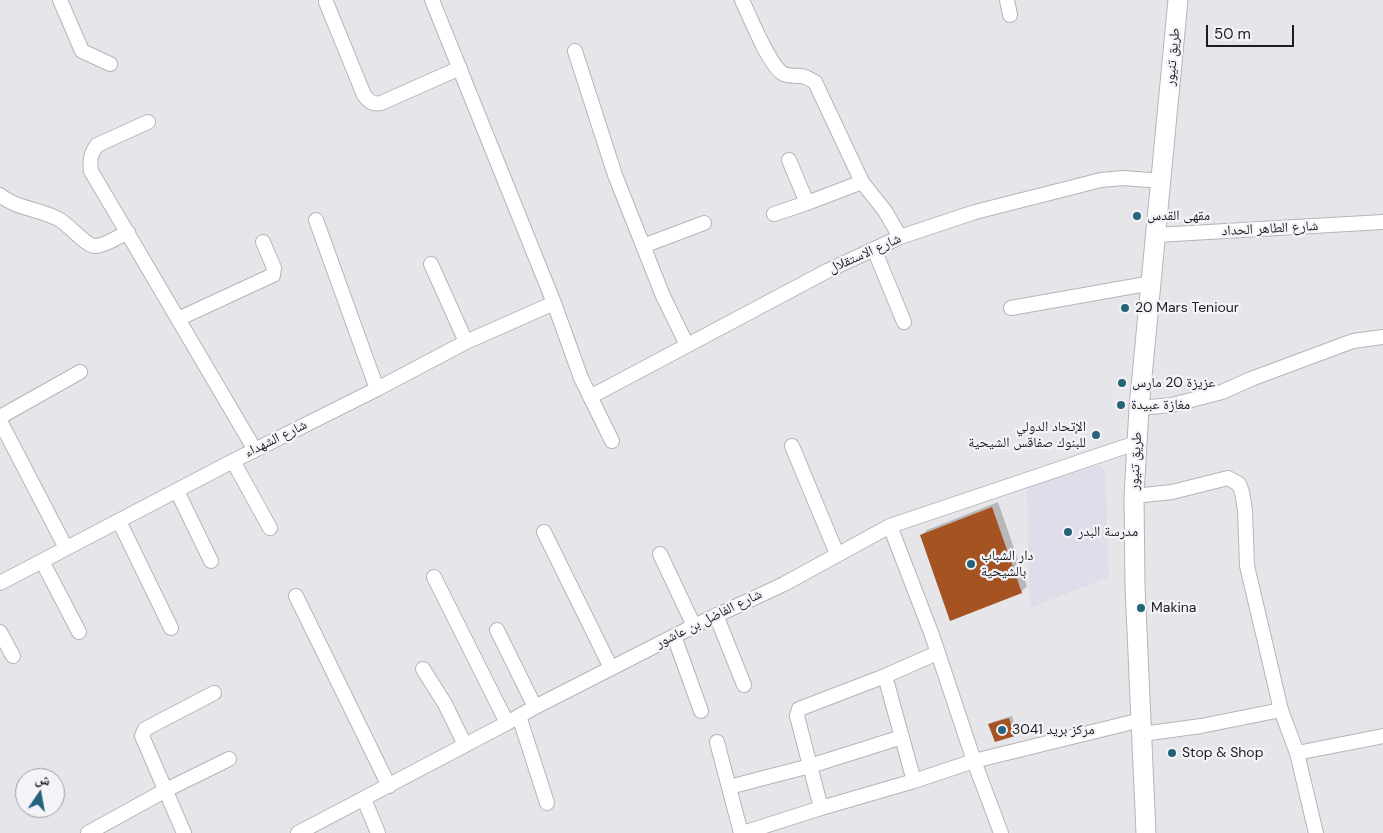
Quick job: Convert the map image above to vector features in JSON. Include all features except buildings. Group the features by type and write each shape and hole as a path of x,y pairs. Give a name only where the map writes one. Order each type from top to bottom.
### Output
{"main road":[{"name":"طريق تنيور","path":"1146,833 1134,496 1136,443 1178,0"}],"street":[{"path":"60,0 82,50 110,64"},
{"path":"432,0 554,303 582,378 612,440"},
{"path":"742,0 770,58 778,69 783,74 802,76 815,82 862,182 885,211 900,237"},
{"path":"1007,0 1010,15"},
{"path":"326,2 364,96 370,102 381,103 460,68"},
{"path":"575,51 615,175 663,296 687,345"},
{"path":"148,122 97,145 90,158 91,171 255,450"},
{"path":"789,160 807,203"},
{"name":"شارع الاستقلال","path":"590,397 827,271 900,237 975,212 1101,180 1123,178 1162,181"},
{"path":"774,214 862,182"},
{"path":"0,195 60,219 87,244 96,246 128,232"},
{"path":"316,220 377,389"},
{"name":"شارع الطاهر الحداد","path":"1156,235 1383,222"},
{"path":"643,246 704,224"},
{"path":"178,319 273,275 274,268 263,242"},
{"path":"874,249 904,322"},
{"path":"431,264 466,342"},
{"path":"1011,308 1152,283"},
{"name":"شارع الشهداء","path":"0,583 466,342 554,303"},
{"path":"1139,408 1172,405 1222,392 1251,379 1353,342 1383,337"},
{"path":"0,417 80,372"},
{"path":"0,421 66,548"},
{"name":"شارع الفاضل بن عاشور","path":"298,833 465,746 535,707 694,626 784,584 890,526 1136,443"},
{"path":"792,446 837,554"},
{"path":"233,461 270,528"},
{"path":"1134,496 1172,492 1228,478 1240,484 1245,510 1247,566 1282,710 1297,753 1316,833"},
{"path":"177,491 211,561"},
{"path":"119,521 171,628"},
{"path":"890,526 932,635 974,761 1001,833"},
{"path":"544,532 611,668"},
{"path":"660,554 694,626"},
{"path":"42,561 79,632"},
{"path":"434,577 513,720 547,803"},
{"path":"296,596 389,786"},
{"path":"716,616 744,684"},
{"path":"497,630 535,707"},
{"path":"0,632 13,656"},
{"path":"674,636 701,712"},
{"path":"821,808 797,716 799,708 885,676 937,652"},
{"path":"423,669 445,704 465,746"},
{"path":"885,676 914,782"},
{"path":"184,833 142,733 145,729 214,693"},
{"path":"717,742 742,833 821,808 914,782 974,761 1141,727 1201,726 1282,710"},
{"path":"1297,753 1383,736"},
{"path":"729,787 810,766 902,737"},
{"path":"88,833 166,790 230,758"},
{"path":"364,799 378,833"}],"shaded area":[{"name":"مدرسة البدر","path":"1100,465 1105,471 1109,577 1030,608 1027,487"}],"place":[{"name":"مقهى القدس","path":"1137,216"},
{"name":"20 Mars Teniour","path":"1125,308"},
{"name":"عزيزة 20 مارس","path":"1122,383"},
{"name":"مغازة عبيدة","path":"1121,405"},
{"name":"الإتحاد الدولي للبنوك صفاقس الشيحية","path":"1096,435"},
{"name":"مدرسة البدر","path":"1068,532"},
{"name":"دار الشباب بالشيحية","path":"971,564"},
{"name":"Makina","path":"1141,608"},
{"name":"مركز بريد 3041","path":"1002,730"},
{"name":"Stop & Shop","path":"1172,753"}]}
